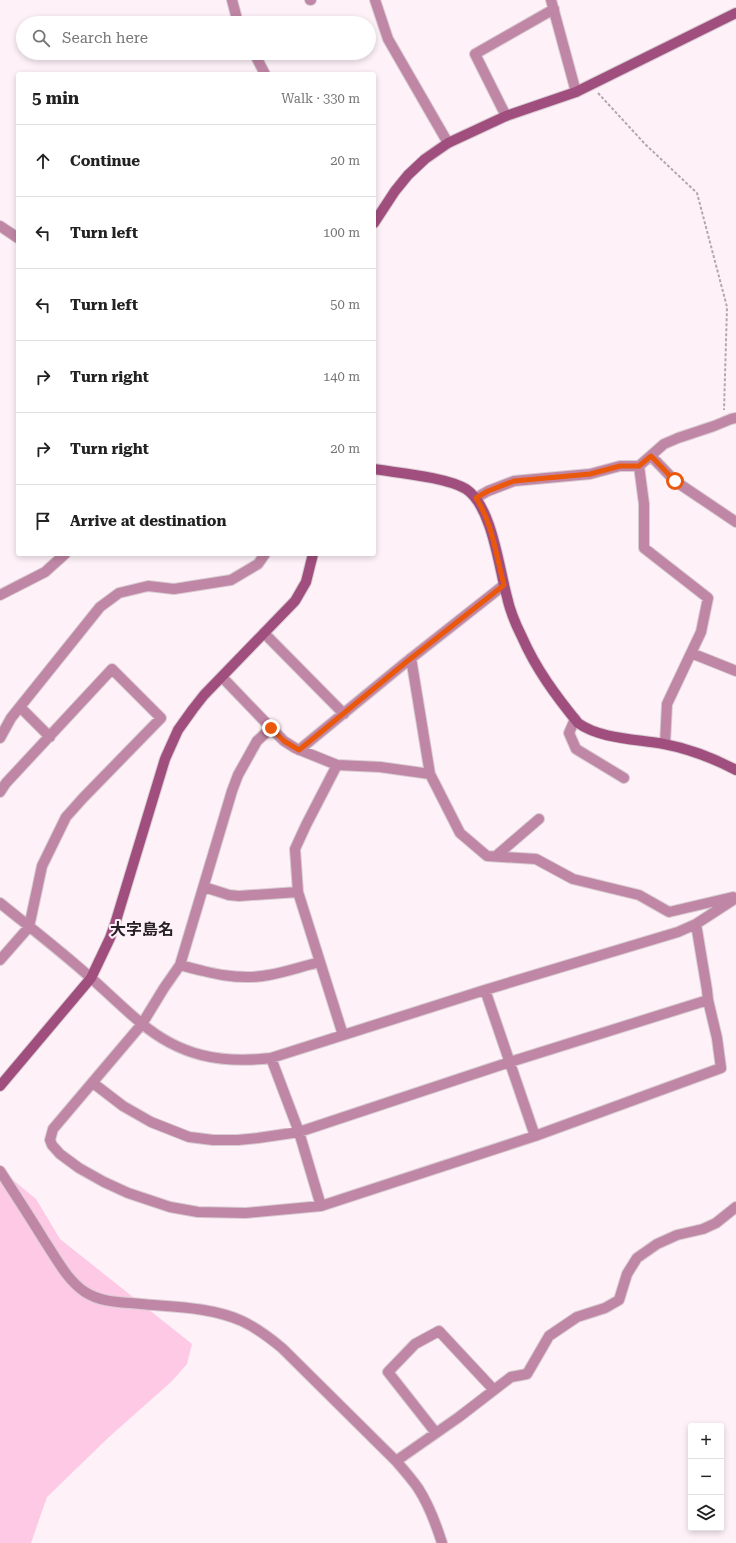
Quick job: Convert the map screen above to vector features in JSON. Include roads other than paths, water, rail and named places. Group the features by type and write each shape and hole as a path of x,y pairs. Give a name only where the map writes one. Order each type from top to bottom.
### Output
{"street":[{"path":"232,0 236,16"},
{"path":"375,0 388,39 448,142"},
{"path":"506,116 475,54 553,4 576,92"},
{"path":"376,220 395,191 408,175 425,159 448,142 506,116 576,92 736,13"},
{"path":"258,60 264,72"},
{"path":"0,226 16,237"},
{"path":"476,498 488,491 514,481 590,474 620,466 639,466 664,444 736,418"},
{"path":"651,456 675,481 736,522"},
{"path":"639,466 644,504 644,548 708,598 700,632 667,704 665,744"},
{"path":"376,469 445,481 466,489 476,498 484,509 492,533 507,600 521,636 535,664 575,719 588,730 608,735 665,744 697,752 736,770"},
{"path":"0,595 45,572 63,556"},
{"path":"0,738 11,718 100,606 119,593 148,586 174,589 231,580 258,564 264,556"},
{"path":"0,1086 91,978 115,924 165,759 172,741 193,709 222,676 287,609 301,592 310,572 313,556"},
{"path":"299,750 411,658 504,585"},
{"path":"264,633 344,714"},
{"path":"691,653 736,671"},
{"path":"411,658 430,774 460,833 487,856 536,859 573,879 639,895 669,912 736,897"},
{"path":"0,792 6,783 112,669 161,718 66,817 42,866 29,927 0,960"},
{"path":"222,676 284,741 299,750 337,765 380,767 430,774"},
{"path":"20,707 50,737"},
{"path":"575,719 569,733 576,749 624,778"},
{"path":"271,728 257,741 238,775 221,826 180,965 142,1024 53,1129 50,1140 52,1145 60,1154 79,1168 104,1182 128,1193 170,1207 198,1212 246,1213 321,1206 535,1136 721,1068 696,924"},
{"path":"337,765 295,849 298,892 343,1035"},
{"path":"496,856 539,819"},
{"path":"204,887 230,895 239,896 298,892"},
{"path":"0,903 91,978 142,1024 174,1045 194,1054 236,1061 271,1058 485,990 678,932 696,924 736,897"},
{"path":"180,965 224,976 257,977 320,962"},
{"path":"485,990 535,1136"},
{"path":"93,1083 123,1106 151,1122 189,1137 213,1140 238,1140 299,1132 510,1062 708,1000"},
{"path":"271,1058 299,1132 321,1206"},
{"path":"0,1171 67,1274 84,1291 93,1296 112,1302 189,1309 215,1313 240,1320 269,1337 396,1460 424,1498 433,1517 442,1543"},
{"path":"396,1460 436,1433 511,1377 527,1374 549,1336 577,1317 605,1308 619,1300 627,1274 636,1258 657,1244 677,1235 703,1229 716,1222 736,1207"},
{"path":"436,1433 388,1372 415,1344 438,1331 494,1390"}],"district":[{"name":"大字島名","path":"142,929"}]}
